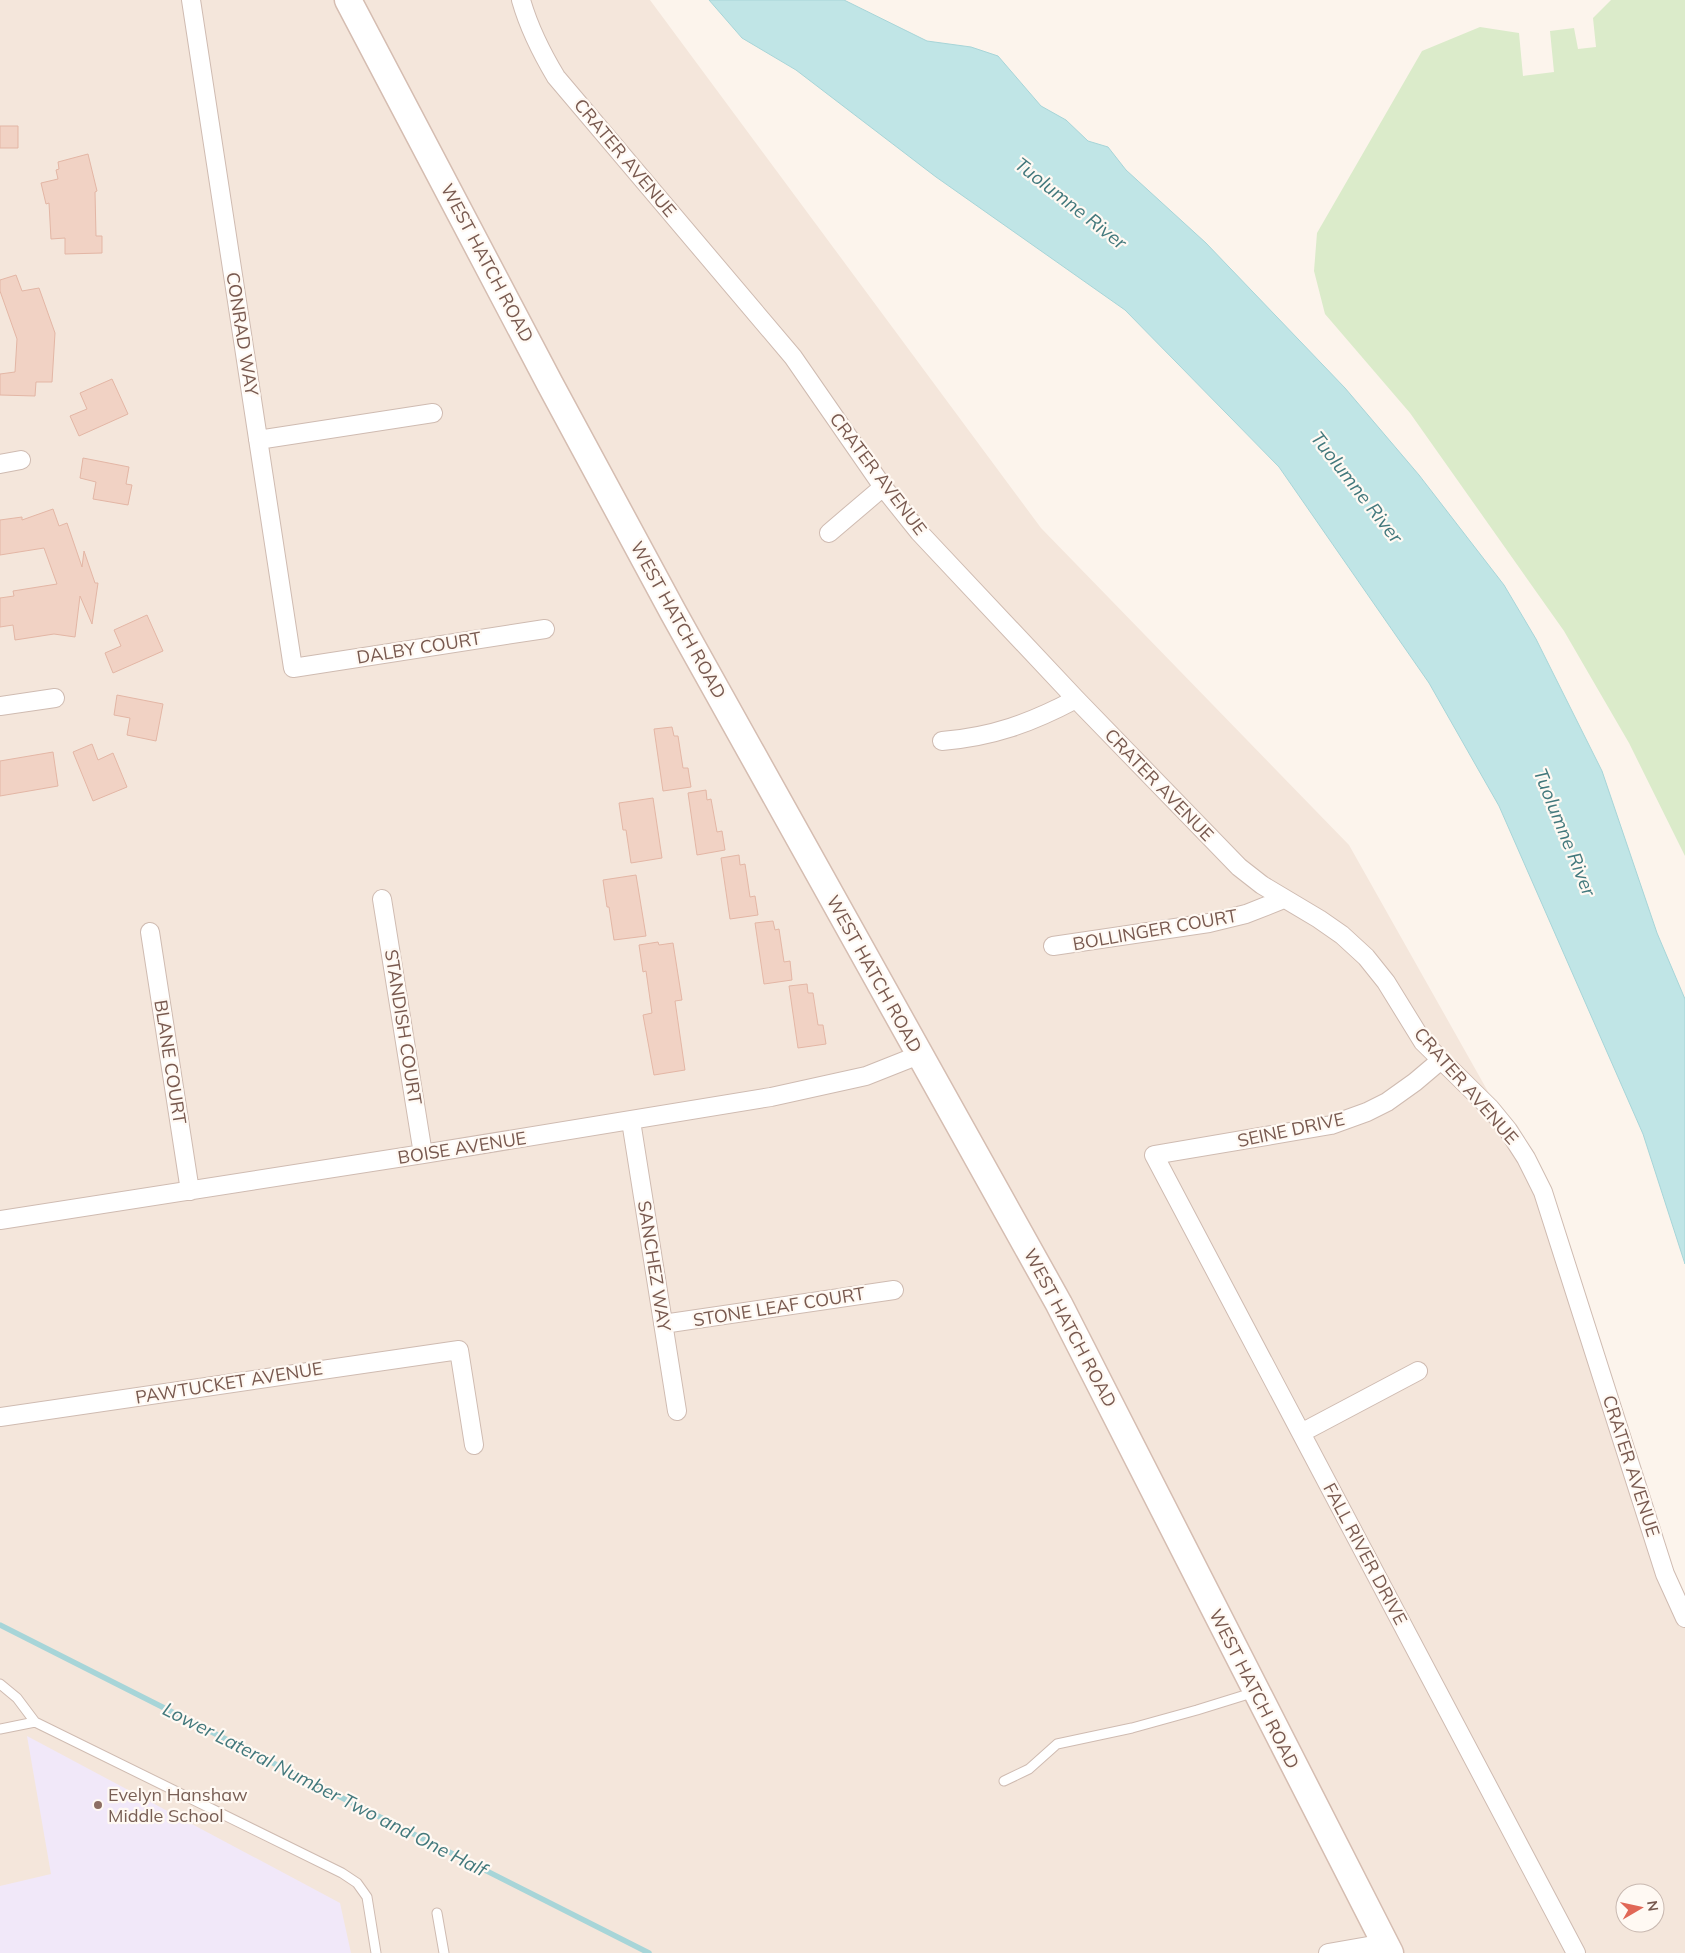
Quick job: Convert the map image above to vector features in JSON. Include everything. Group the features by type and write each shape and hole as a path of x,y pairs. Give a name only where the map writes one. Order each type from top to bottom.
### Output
{"main road":[{"name":"WEST HATCH ROAD","path":"348,0 550,384 673,612 1059,1304 1388,1948"}],"street":[{"name":"CONRAD WAY","path":"190,0 293,668"},
{"name":"CRATER AVENUE","path":"521,0 528,25 556,77 793,357 883,487 919,532 1076,699 1239,866 1262,886 1320,919 1342,935 1366,957 1386,982 1424,1042 1490,1108 1508,1130 1526,1158 1543,1192 1665,1574 1685,1618"},
{"path":"258,440 433,413"},
{"path":"0,464 22,460"},
{"path":"828,533 883,487"},
{"name":"DALBY COURT","path":"293,668 545,629"},
{"path":"0,706 55,698"},
{"path":"942,741 969,739 1011,729 1042,717 1076,699"},
{"name":"STANDISH COURT","path":"382,899 423,1154"},
{"name":"BOLLINGER COURT","path":"1053,946 1209,923 1246,914 1284,899"},
{"name":"BLANE COURT","path":"150,932 190,1191"},
{"name":"BOISE AVENUE","path":"0,1220 631,1121 821,1087 866,1076 919,1054"},
{"name":"SEINE DRIVE","path":"1154,1155 1331,1125 1367,1112 1387,1102 1416,1082 1441,1060"},
{"name":"SANCHEZ WAY","path":"631,1121 677,1410"},
{"name":"FALL RIVER DRIVE","path":"1154,1155 1576,1953"},
{"name":"STONE LEAF COURT","path":"664,1324 894,1290"},
{"name":"PAWTUCKET AVENUE","path":"0,1417 459,1350 474,1445"},
{"path":"1301,1433 1418,1371"},
{"path":"1328,1953 1388,1948"}],"lane":[{"path":"0,1684 17,1698 36,1722 342,1873 357,1883 367,1897 376,1953"},
{"path":"1004,1781 1029,1769 1058,1744 1132,1728 1256,1692"},
{"path":"0,1729 36,1722"},
{"path":"437,1913 444,1953"}],"shaded area":[{"path":"0,0 650,0 1041,528 1349,845 1557,1214 1685,1623 1685,1953 0,1953"},
{"name":"Evelyn Hanshaw Middle School","path":"27,1736 340,1903 351,1953 0,1953 0,1886 51,1874"}],"green space":[{"path":"1611,0 1685,0 1685,856 1629,743 1564,631 1410,413 1325,314 1314,271 1317,233 1422,51 1480,27 1519,33 1523,76 1554,72 1550,31 1574,28 1578,49 1596,47 1593,18"}],"water":[{"name":"Tuolumne River","path":"709,0 844,0 927,41 971,47 998,56 1041,106 1066,120 1088,141 1108,147 1126,170 1206,243 1345,388 1419,475 1504,585 1536,639 1602,771 1657,933 1685,999 1685,1264 1643,1134 1499,806 1429,683 1279,467 1125,310 936,177 796,70 742,38"}],"building":[{"path":"0,126 18,126 18,148 0,148"},
{"path":"88,154 97,191 95,192 96,236 102,236 102,253 65,254 65,238 51,239 49,203 46,204 41,183 58,179 56,170 59,169 58,162"},
{"path":"16,275 22,291 39,288 55,333 52,382 36,382 35,396 0,395 0,374 15,372 17,339 0,291 0,280"},
{"path":"112,379 128,414 79,436 70,416 87,409 80,393"},
{"path":"83,458 129,467 126,484 132,485 128,505 93,499 96,482 80,478"},
{"path":"53,509 59,526 67,523 82,567 84,551 95,583 98,583 92,624 80,596 75,637 54,634 15,640 13,625 0,627 0,598 14,596 13,591 57,584 44,548 0,555 0,520 22,517 22,520"},
{"path":"147,615 163,651 113,673 105,653 121,646 114,630"},
{"path":"117,695 163,704 156,741 127,735 130,718 114,715"},
{"path":"672,727 674,736 678,736 683,768 688,768 691,787 663,791 654,729"},
{"path":"92,744 98,760 113,753 127,787 93,801 73,752"},
{"path":"53,752 58,786 0,796 0,761"},
{"path":"706,790 707,800 711,799 717,832 722,831 725,850 697,855 688,793"},
{"path":"653,798 662,858 631,863 626,830 623,830 619,803"},
{"path":"739,855 740,865 745,864 750,897 755,896 758,915 730,919 721,858"},
{"path":"636,875 646,936 614,940 603,880"},
{"path":"773,921 775,930 779,929 784,962 790,961 792,980 764,984 755,923"},
{"path":"658,942 659,945 673,943 682,1000 675,1001 685,1070 654,1075 643,1015 652,1013 646,971 643,972 639,945"},
{"path":"807,984 808,993 813,993 818,1025 823,1025 826,1044 798,1048 789,986"}],"waterway":[{"name":"Lower Lateral Number Two and One Half","path":"0,1625 649,1953"}],"place":[{"name":"Evelyn Hanshaw Middle School","path":"98,1805"}]}
